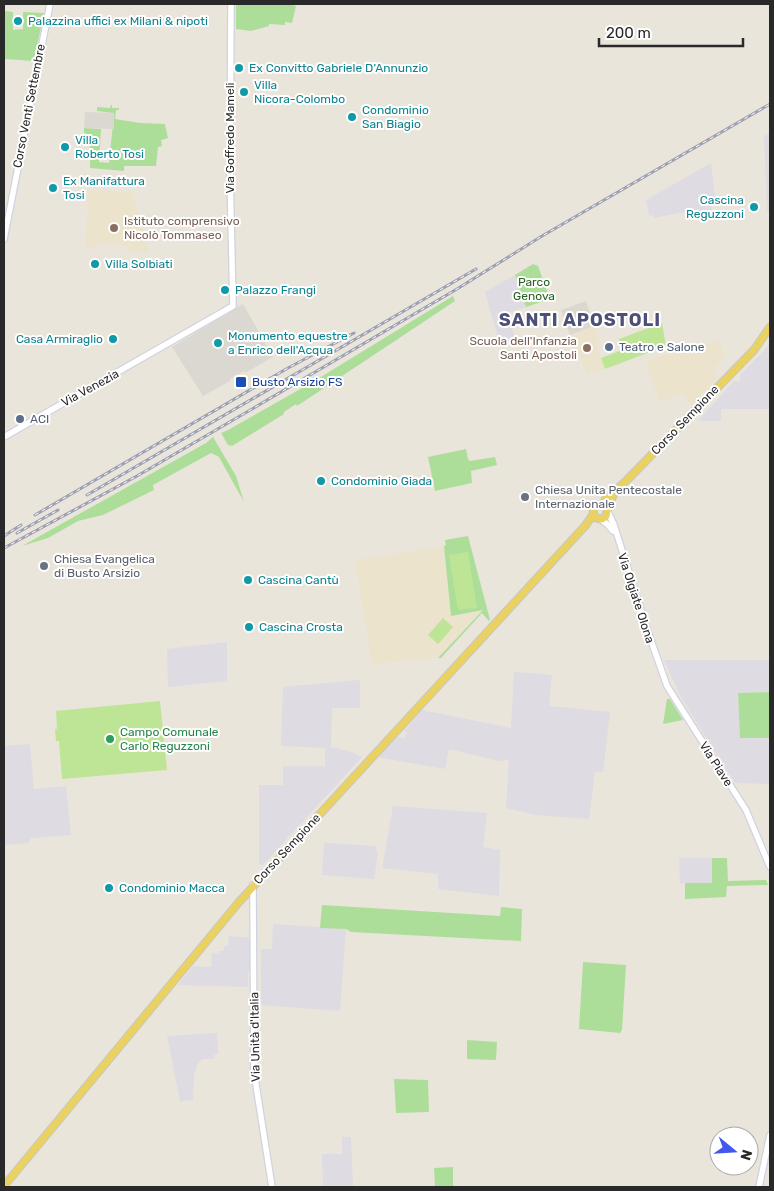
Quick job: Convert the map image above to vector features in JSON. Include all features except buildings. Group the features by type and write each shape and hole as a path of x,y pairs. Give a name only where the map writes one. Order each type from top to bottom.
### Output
{"main road":[{"name":"Corso Sempione","path":"755,348 770,327"},
{"name":"Corso Sempione","path":"4,1186 253,885 585,526 597,518 605,517 606,509 615,492 755,348 770,336"},
{"name":"Corso Sempione","path":"597,518 594,508 597,505 606,509"}],"street":[{"name":"Corso Venti Settembre","path":"4,238 50,4"},
{"name":"Via Goffredo Mameli","path":"231,4 230,193 234,302"},
{"name":"Via Venezia","path":"4,438 231,307 234,302"},
{"name":"Via Olgiate Olona","path":"606,509 614,525 658,662"},
{"name":"Via Olgiate Olona","path":"597,518 609,525 615,533"},
{"name":"Via Piave","path":"658,662 675,700 746,810 770,867"},
{"name":"Via Unità d'Italia","path":"253,885 254,1072 272,1187"},
{"path":"759,1187 770,1135"}],"shaded area":[{"path":"85,112 114,113 114,129 84,128"},
{"path":"770,133 770,211 767,211 764,136"},
{"path":"711,163 715,197 711,197 712,214 695,216 694,210 654,218 654,215 649,216 646,200"},
{"name":"Istituto comprensivo Nicolò Tommaseo","path":"89,190 132,192 149,252 128,250 128,246 95,244 95,248 85,247"},
{"path":"515,275 526,307 507,313 516,341 500,346 485,292"},
{"path":"586,301 594,326 570,335 561,310"},
{"path":"243,304 273,357 245,373 244,371 203,396 172,347"},
{"name":"Scuola dell'Infanzia Santi Apostoli","path":"594,326 600,342 596,344 605,369 587,375 571,335"},
{"path":"719,341 725,355 712,371 718,377 692,405 680,394 660,402 646,364 648,361 672,352"},
{"path":"770,344 770,409 721,409 721,421 698,421 734,381 740,381 740,375"},
{"path":"444,546 445,552 485,607 438,658 372,664 355,560"},
{"path":"227,642 227,681 168,687 167,649"},
{"path":"664,660 770,660 770,692 738,693 740,738 770,738 770,784 735,783 682,699"},
{"path":"514,672 552,675 549,706 610,712 603,772 595,772 589,819 535,815 506,808 509,761 504,759 503,762 449,749 445,769 376,757 398,737 405,738 407,733 404,731 422,710 511,728"},
{"path":"360,680 360,708 332,708 331,747 352,752 362,757 263,865 259,864 259,785 283,785 283,766 325,766 325,748 281,746 283,687"},
{"path":"30,744 34,789 66,786 71,835 31,838 29,843 4,845 4,746"},
{"path":"393,806 487,813 483,847 500,850 499,896 438,889 438,874 382,868"},
{"path":"324,843 377,846 376,851 378,853 374,879 322,875"},
{"path":"679,858 712,858 712,883 680,883"},
{"path":"273,924 346,929 340,1011 261,1005 261,949 272,949"},
{"path":"229,936 251,938 251,971 248,971 248,987 178,985 193,966 211,967 212,953 219,954 219,951 224,951 224,946 228,946"},
{"path":"217,1033 218,1054 214,1055 214,1059 203,1059 198,1063 194,1075 193,1100 180,1101 167,1036"},
{"path":"342,1137 351,1137 353,1187 323,1187 322,1154 342,1154"}],"green space":[{"path":"236,4 290,4 296,6 292,23 285,22 285,25 269,24 269,26 251,31 236,29"},
{"path":"5,11 13,12 13,30 23,29 23,12 44,13 34,61 4,59"},
{"path":"111,105 112,108 119,108 119,110 116,110 115,119 165,124 168,138 161,140 162,146 158,147 156,166 124,166 124,171 90,168 90,140 86,140 84,128 101,129 99,162 109,163 114,113 97,111 97,107 110,108"},
{"name":"Parco Genova","path":"533,264 538,266 550,299 526,307 515,275"},
{"path":"453,296 455,301 297,406 296,404 284,412 284,414 232,446 228,445 221,433 311,383"},
{"path":"662,323 666,346 605,369 601,358 622,350 619,339"},
{"path":"213,437 236,476 244,502 219,457 211,453 153,485 154,490 103,515 78,521 48,538 22,546 206,443"},
{"path":"466,449 470,461 495,457 497,465 471,471 472,483 435,491 428,457"},
{"path":"468,536 490,620 482,613 441,658 438,658 483,610 451,616 445,540"},
{"path":"468,552 477,608 458,610 449,555"},
{"path":"443,618 453,627 438,644 428,635"},
{"path":"770,692 770,738 740,738 738,693"},
{"path":"667,699 670,699 683,720 663,724"},
{"name":"Campo Comunale Carlo Reguzzoni","path":"160,701 167,770 62,779 59,741 56,741 56,711"},
{"path":"712,858 727,858 728,881 766,880 768,885 727,886 726,897 685,899 685,883 712,883"},
{"path":"322,905 500,916 501,907 522,909 521,941 351,932 346,929 320,928"},
{"path":"583,962 626,965 622,1030 620,1033 579,1029"},
{"path":"467,1040 497,1042 496,1060 467,1059"},
{"path":"394,1079 428,1080 429,1112 396,1113"},
{"path":"453,1167 453,1187 435,1187 434,1168"}],"railway":[{"path":"4,548 137,476 457,289 542,236 770,104"},
{"path":"87,495 476,269"},
{"path":"35,515 288,368 354,333"},
{"path":"17,533 58,510"},
{"path":"4,536 21,525"}],"place":[{"name":"Palazzina uffici ex Milani & nipoti","path":"18,21"},
{"name":"Ex Convitto Gabriele D'Annunzio","path":"239,68"},
{"name":"Villa Nicora-Colombo","path":"244,92"},
{"name":"Condominio San Biagio","path":"352,117"},
{"name":"Villa Roberto Tosi","path":"65,147"},
{"name":"Ex Manifattura Tosi","path":"53,188"},
{"name":"Cascina Reguzzoni","path":"754,207"},
{"name":"Istituto comprensivo Nicolò Tommaseo","path":"114,228"},
{"name":"Villa Solbiati","path":"95,264"},
{"name":"Palazzo Frangi","path":"225,290"},
{"name":"Casa Armiraglio","path":"113,339"},
{"name":"Monumento equestre a Enrico dell'Acqua","path":"218,343"},
{"name":"Teatro e Salone","path":"609,347"},
{"name":"Scuola dell'Infanzia Santi Apostoli","path":"587,348"},
{"name":"Busto Arsizio FS","path":"241,382"},
{"name":"ACI","path":"20,419"},
{"name":"Condominio Giada","path":"321,481"},
{"name":"Chiesa Unita Pentecostale Internazionale","path":"525,497"},
{"name":"Chiesa Evangelica di Busto Arsizio","path":"44,566"},
{"name":"Cascina Cantù","path":"248,580"},
{"name":"Cascina Crosta","path":"249,627"},
{"name":"Campo Comunale Carlo Reguzzoni","path":"110,739"},
{"name":"Condominio Macca","path":"109,888"}],"district":[{"name":"SANTI APOSTOLI","path":"580,320"}]}
